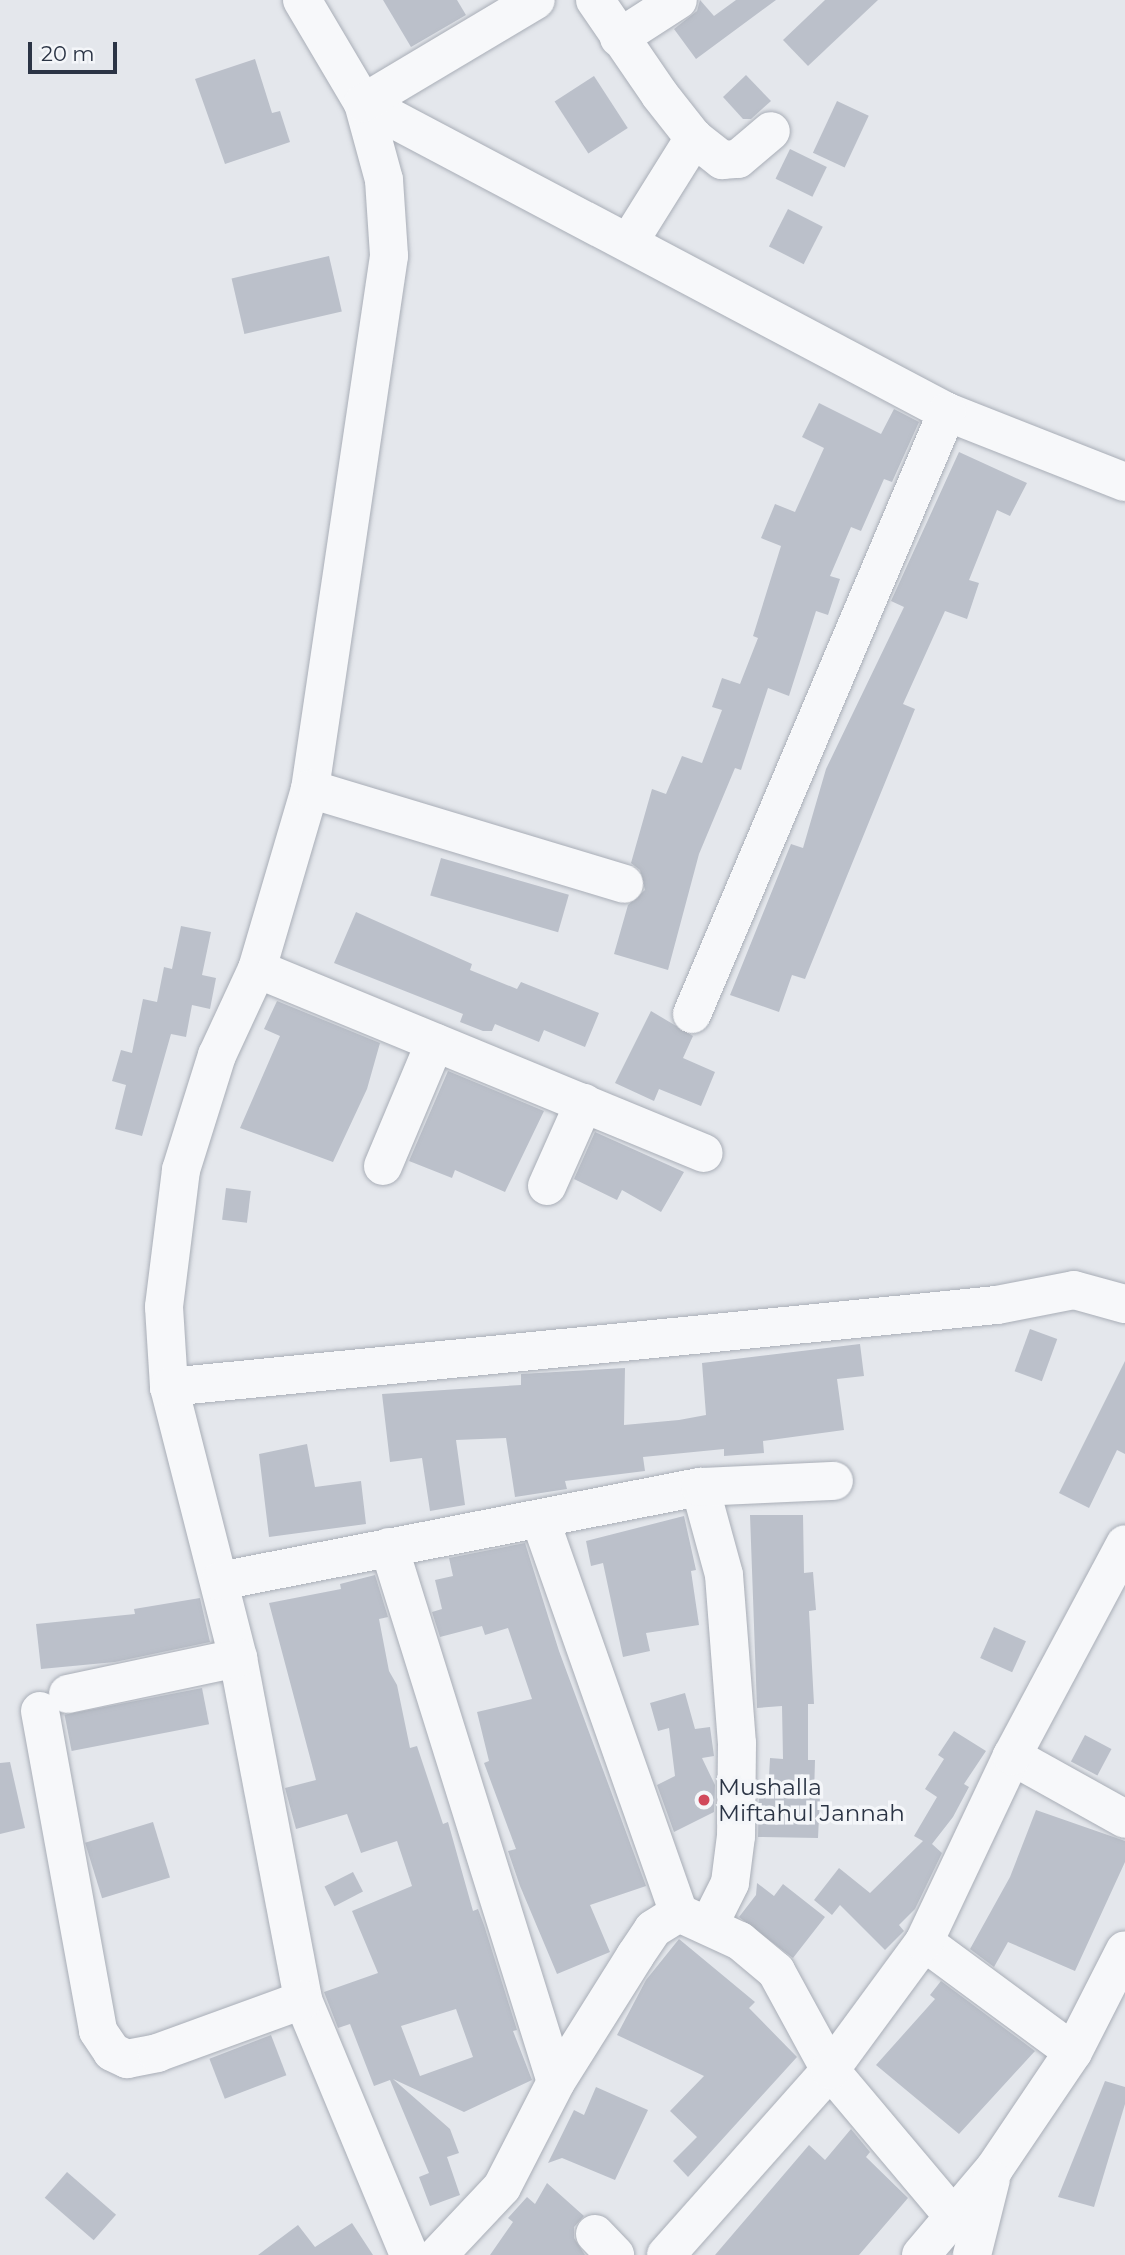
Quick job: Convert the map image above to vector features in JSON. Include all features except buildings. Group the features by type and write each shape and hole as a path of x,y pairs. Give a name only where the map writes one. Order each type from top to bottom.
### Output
{"street":[{"path":"302,0 363,103 384,180 389,256 310,789 257,969 217,1055 181,1170 164,1307 169,1387 238,1658 303,2000 409,2255"},
{"path":"363,103 536,0"},
{"path":"595,0 619,38 694,138 730,162 771,131"},
{"path":"619,38 678,0"},
{"path":"363,103 947,412 1125,482"},
{"path":"629,242 694,138"},
{"path":"692,1014 947,412"},
{"path":"310,789 624,884"},
{"path":"257,969 704,1153"},
{"path":"383,1166 435,1042"},
{"path":"547,1186 584,1103"},
{"path":"169,1387 997,1305 1074,1290 1125,1304"},
{"path":"220,1581 700,1487 834,1481"},
{"path":"439,2255 502,2187 556,2082 653,1929 694,1919 730,1883 737,1743 724,1575 700,1487"},
{"path":"540,1519 694,1919 740,1941 776,1971 830,2070 954,2217"},
{"path":"666,2255 830,2070 924,1942 1012,1756 1125,1544"},
{"path":"389,1547 556,2082"},
{"path":"238,1658 54,1702 98,2031 112,2052 127,2059 157,2053 303,2000"},
{"path":"1012,1756 1125,1819"},
{"path":"924,1942 1073,2052"},
{"path":"921,2255 994,2169 1073,2052 1125,1950"},
{"path":"971,2255 994,2169"}],"place":[{"name":"Mushalla Miftahul Jannah","path":"704,1800"}]}
